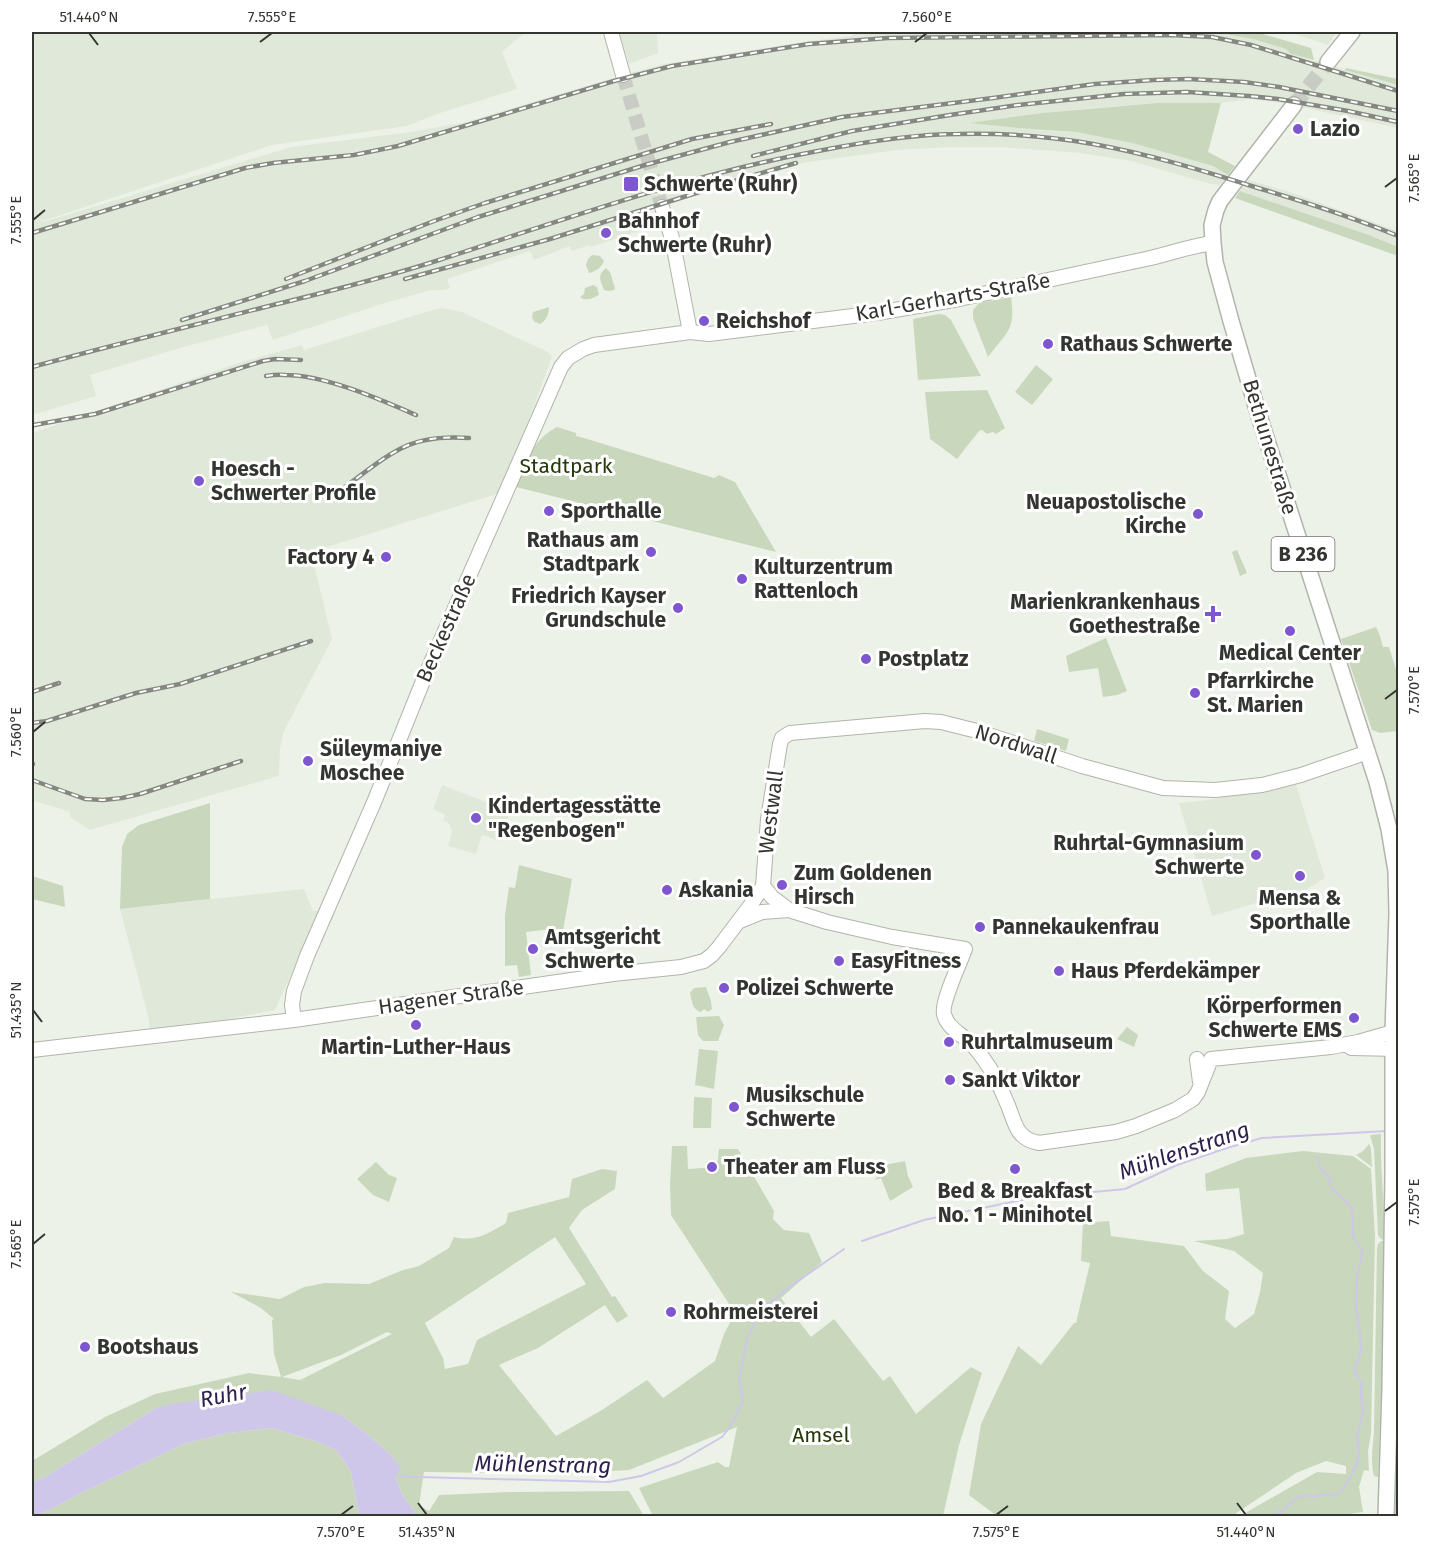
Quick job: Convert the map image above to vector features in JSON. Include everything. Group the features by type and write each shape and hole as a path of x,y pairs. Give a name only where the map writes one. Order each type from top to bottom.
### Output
{"main road":[{"path":"610,32 623,75"},
{"path":"1328,62 1352,32"},
{"name":"B 236","path":"1213,243 1212,225 1221,201 1294,105"},
{"path":"662,207 672,238 690,332"},
{"name":"Karl-Gerharts-Straße","path":"690,332 708,334 891,310 1007,289 1213,243"},
{"name":"Bethunestraße","path":"1213,243 1215,262 1235,336 1368,752"},
{"name":"Beckestraße","path":"294,1020 292,1005 294,991 307,956 423,681 561,366 568,358 594,345 690,332"},
{"name":"Nordwall","path":"782,738 790,733 925,721 940,722 1011,741 1082,766 1163,788 1215,790 1262,785 1301,775 1368,752"},
{"name":"Westwall","path":"763,886 768,819 782,738"},
{"name":"B 236","path":"1368,752 1389,829 1396,871 1397,896 1386,1516"},
{"path":"763,886 772,897 789,910 827,922 892,937 965,949 944,1004 944,1015 951,1027 972,1044 990,1068 1014,1124 1019,1132 1033,1142 1116,1132 1185,1105 1193,1099 1201,1087 1204,1059 1331,1047 1396,1032"},
{"name":"Hagener Straße","path":"32,1050 294,1020 695,964 712,955 740,921 763,886"},
{"path":"740,921 762,912 789,910"},
{"path":"1331,1047 1396,1050"}],"shaded area":[{"path":"32,32 526,32 502,52 517,89 437,114 407,126 272,145 43,221 37,217 43,222 291,147 462,123 664,64 852,36 853,33 1206,32 1253,39 1286,49 1291,54 1398,85 1398,128 1282,103 1252,99 1221,103 1157,103 1094,108 973,123 1076,132 1132,143 1213,166 1228,175 1220,185 1211,184 1131,161 1080,153 1001,147 898,150 808,162 744,178 642,210 648,228 591,247 590,245 572,251 570,246 534,260 530,251 447,279 450,288 445,290 431,290 388,302 273,340 267,325 90,375 96,396 32,415"},
{"path":"619,32 657,32 658,53 629,64"},
{"path":"1289,32 1337,32 1328,45"},
{"path":"1248,180 1287,191 1398,231 1398,247 1240,191"},
{"path":"442,308 462,312 548,352 552,357 500,493 311,552 332,639 283,733 279,776 90,830 70,817 70,812 32,800 32,433 245,361 302,345 304,350"},
{"name":"Kindertagesstätte \"Regenbogen\"","path":"442,785 494,805 511,809 499,841 482,835 476,854 448,846 452,831 448,822 443,821 445,815 433,809"},
{"name":"Ruhrtal-Gymnasium Schwerte","path":"1296,785 1325,878 1285,903 1275,899 1212,916 1179,803"},
{"path":"304,889 313,911 321,910 275,1010 150,1030 120,909"},
{"path":"272,1390 341,1415 391,1455 401,1469 395,1476 403,1496 415,1512 414,1516 359,1516 351,1472 337,1451 321,1443 271,1428 229,1433 186,1443 38,1516 32,1516 32,1483 156,1408"}],"green space":[{"path":"1206,32 1256,32 1311,48 1314,60 1291,54 1286,49 1253,39"},
{"path":"1346,68 1398,79 1398,85 1345,70"},
{"path":"1157,103 1221,103 1208,152 1235,166 1228,175 1213,166 1132,143 1076,132 970,123 1042,113"},
{"path":"1240,191 1369,235 1398,247 1398,256 1235,198"},
{"path":"592,255 600,256 604,261 598,269 589,273 586,265"},
{"path":"606,268 610,272 614,290 604,290 601,283 600,275"},
{"path":"593,285 597,287 599,295 587,299 580,297 584,294 585,288"},
{"path":"1011,297 1011,324 1005,336 988,357 973,318 973,310 979,303"},
{"path":"549,307 544,321 540,324 535,322 532,318 533,312"},
{"path":"939,314 951,320 981,376 918,380 913,319"},
{"path":"1036,365 1053,379 1032,405 1015,392"},
{"path":"987,390 1005,428 996,434 979,431 957,459 930,439 925,392"},
{"name":"Stadtpark","path":"557,427 576,433 576,436 714,478 719,475 735,482 776,552 516,487 536,445"},
{"path":"1237,550 1247,573 1240,576 1232,552"},
{"path":"1376,627 1383,647 1389,647 1398,676 1398,731 1380,733 1372,730 1341,639"},
{"path":"1106,638 1127,691 1103,697 1098,668 1069,672 1066,656"},
{"path":"1037,729 1069,739 1066,751 1034,741"},
{"path":"210,803 210,899 120,909 122,847 127,834 139,825"},
{"path":"519,865 572,879 563,931 552,929 526,932 531,975 519,977 517,965 505,966 505,915 509,887 515,888"},
{"path":"32,876 63,886 65,907 32,899"},
{"path":"706,987 712,1009 708,1012 704,1009 701,1012 694,1007 690,993 694,988"},
{"path":"719,1016 724,1025 718,1041 703,1041 698,1035 696,1017"},
{"path":"1127,1027 1138,1035 1134,1047 1117,1039"},
{"path":"699,1049 718,1051 714,1089 695,1085"},
{"path":"694,1097 712,1098 711,1128 693,1128"},
{"path":"1381,1134 1384,1240 1378,1235 1374,1149 1370,1135"},
{"path":"1369,1144 1371,1148 1372,1167 1356,1155"},
{"name":"Amsel","path":"672,1146 687,1146 688,1169 717,1167 719,1149 738,1149 774,1211 773,1219 784,1230 809,1233 822,1262 781,1298 811,1337 834,1319 883,1381 890,1376 916,1414 971,1367 982,1373 959,1445 943,1516 653,1516 639,1488 718,1462 729,1467 737,1427 629,1470 567,1474 424,1472 419,1505 429,1511 439,1495 629,1491 644,1516 414,1516 415,1512 403,1496 395,1476 391,1455 341,1415 156,1408 32,1483 32,1461 105,1417 155,1394 249,1373 281,1377 274,1354 272,1320 274,1319 261,1308 231,1292 280,1299 304,1287 325,1283 369,1284 419,1266 449,1248 454,1237 475,1238 487,1234 506,1223 508,1213 569,1197 572,1179 602,1169 617,1171 615,1189 582,1210 569,1228 612,1297 615,1296 628,1316 617,1323 605,1305 538,1348 499,1365 556,1436 602,1410 647,1380 663,1398 715,1361 724,1334 735,1313 671,1215","holes":["555,1237 586,1284 477,1340 468,1364 445,1369 443,1358 425,1323","387,1332 392,1334 300,1380 282,1377 341,1355"]},
{"path":"1303,1151 1353,1156 1371,1169 1375,1235 1371,1434 1368,1451 1369,1471 1364,1470 1359,1487 1363,1512 1336,1516 1241,1516 1317,1472 1346,1474 1346,1466 1326,1461 1296,1473 1232,1516 997,1516 969,1495 981,1424 1018,1346 1041,1365 1076,1323 1090,1263 1081,1261 1083,1223 1109,1221 1111,1236 1184,1246 1203,1271 1229,1291 1225,1319 1235,1328 1254,1314 1263,1273 1234,1251 1194,1241 1227,1239 1244,1234 1239,1188 1206,1191 1205,1174 1246,1158"},
{"path":"905,1161 913,1187 890,1201 881,1178 875,1180 884,1165"},
{"path":"376,1162 389,1175 397,1178 389,1202 373,1195 357,1179"},
{"path":"1381,1241 1384,1241 1383,1342 1378,1477 1374,1476 1372,1459 1377,1248"},
{"path":"1398,1294 1398,1484 1395,1482"},
{"path":"271,1428 321,1443 337,1451 351,1472 359,1516 38,1516 186,1443 229,1433"},
{"path":"1394,1486 1398,1487 1398,1516 1393,1516"}],"waterway":[{"name":"Mühlenstrang","path":"1051,1196 1125,1189 1177,1165 1262,1138 1387,1131"},
{"path":"1272,1516 1282,1511 1298,1497 1305,1495 1313,1497 1321,1494 1333,1496 1341,1491 1357,1463 1359,1452 1357,1435 1363,1413 1362,1383 1355,1372 1361,1352 1356,1309 1357,1274 1363,1252 1353,1237 1352,1208 1332,1189 1329,1178 1319,1166 1318,1157"},
{"name":"Mühlenstrang","path":"862,1241 924,1220 1036,1197"},
{"name":"Mühlenstrang","path":"393,1474 419,1477 609,1482 641,1476 679,1462 722,1437 730,1427 743,1401 739,1379 748,1336 762,1309 844,1249"}],"tunnel":[{"path":"1294,105 1328,62"},
{"path":"623,75 662,207"}],"railway":[{"path":"32,233 245,168 354,155 398,146 614,81 672,66 809,44 888,38 1171,35 1212,37 1251,45 1398,91"},
{"path":"182,320 305,281 478,217 645,165 730,142 842,117 1095,84 1189,79 1244,82 1279,87 1398,111"},
{"path":"753,156 852,131 1018,105 1124,94 1187,92 1249,96 1348,111 1398,122"},
{"path":"286,279 485,203 692,139 771,124"},
{"path":"32,367 394,274 626,200 721,173 818,151 906,137 941,134 1010,135 1060,139 1114,148 1176,163 1293,199 1398,236"},
{"path":"405,279 550,239 796,163"},
{"path":"34,425 95,414 263,361 301,360"},
{"path":"266,376 301,376 334,383 416,415"},
{"path":"345,487 404,447 437,438 469,438"},
{"path":"32,723 47,721 136,693 180,684 311,641"},
{"path":"32,692 59,683"},
{"path":"32,780 85,799 103,800 140,794 241,761"}],"place":[{"name":"Lazio","path":"1298,129"},
{"name":"Schwerte (Ruhr)","path":"631,184"},
{"name":"Bahnhof Schwerte (Ruhr)","path":"606,233"},
{"name":"Reichshof","path":"704,321"},
{"name":"Rathaus Schwerte","path":"1048,344"},
{"name":"Hoesch - Schwerter Profile","path":"199,481"},
{"name":"Sporthalle","path":"549,511"},
{"name":"Neuapostolische Kirche","path":"1198,514"},
{"name":"Rathaus am Stadtpark","path":"651,552"},
{"name":"Factory 4","path":"386,557"},
{"name":"Kulturzentrum Rattenloch","path":"742,579"},
{"name":"Friedrich Kayser Grundschule","path":"678,608"},
{"name":"Marienkrankenhaus Goethestraße","path":"1213,614"},
{"name":"Medical Center","path":"1290,631"},
{"name":"Postplatz","path":"866,659"},
{"name":"Pfarrkirche St. Marien","path":"1195,693"},
{"name":"Süleymaniye Moschee","path":"308,761"},
{"name":"Kindertagesstätte \"Regenbogen\"","path":"476,818"},
{"name":"Ruhrtal-Gymnasium Schwerte","path":"1256,855"},
{"name":"Mensa & Sporthalle","path":"1300,876"},
{"name":"Zum Goldenen Hirsch","path":"782,885"},
{"name":"Askania","path":"667,890"},
{"name":"Pannekaukenfrau","path":"980,927"},
{"name":"Amtsgericht Schwerte","path":"533,949"},
{"name":"EasyFitness","path":"839,961"},
{"name":"Haus Pferdekämper","path":"1059,971"},
{"name":"Polizei Schwerte","path":"724,988"},
{"name":"Körperformen Schwerte EMS","path":"1354,1018"},
{"name":"Martin-Luther-Haus","path":"416,1025"},
{"name":"Ruhrtalmuseum","path":"949,1042"},
{"name":"Sankt Viktor","path":"950,1080"},
{"name":"Musikschule Schwerte","path":"734,1107"},
{"name":"Theater am Fluss","path":"712,1167"},
{"name":"Bed & Breakfast No. 1 - Minihotel","path":"1015,1169"},
{"name":"Rohrmeisterei","path":"671,1312"},
{"name":"Bootshaus","path":"85,1347"}],"water label":[{"name":"Ruhr","path":"223,1395"}]}
